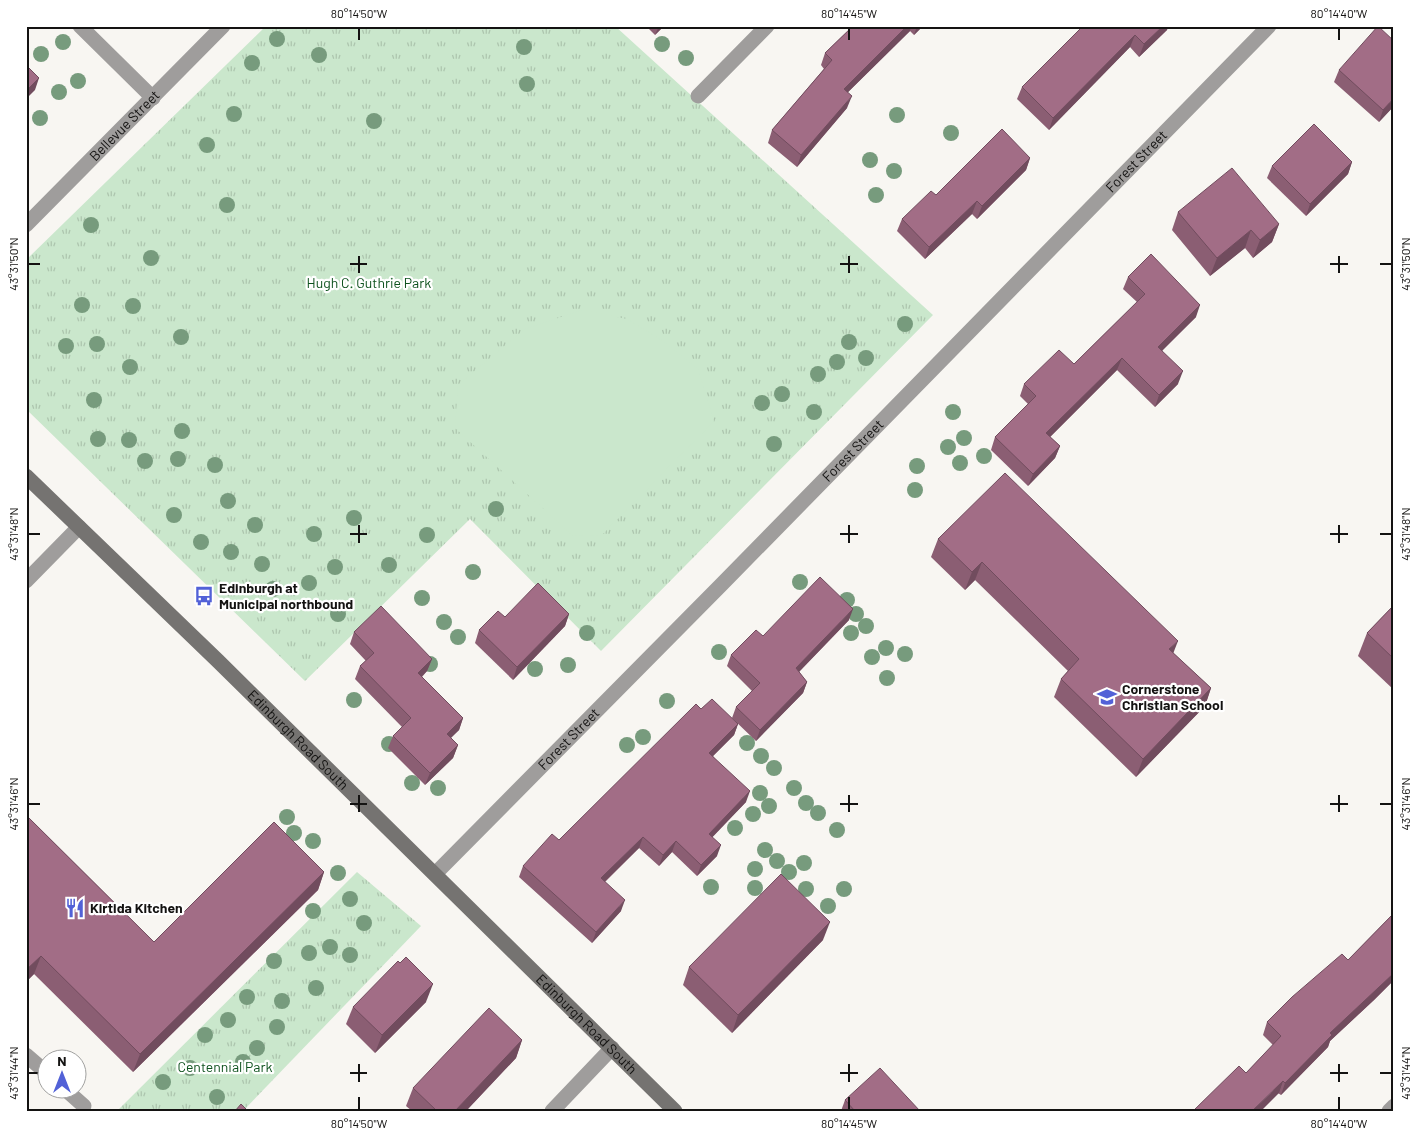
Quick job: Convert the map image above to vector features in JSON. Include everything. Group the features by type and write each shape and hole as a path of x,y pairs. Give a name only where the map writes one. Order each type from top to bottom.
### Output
{"main road":[{"name":"Edinburgh Road South","path":"26,476 435,874 675,1111"}],"street":[{"path":"80,26 153,98"},
{"name":"Bellevue Street","path":"26,225 223,26"},
{"path":"698,96 767,26"},
{"name":"Forest Street","path":"435,874 736,571 1269,26"},
{"path":"26,581 79,527"},
{"path":"552,1111 612,1048"},
{"path":"26,1055 38,1065"},
{"path":"77,1100 84,1106"},
{"path":"1389,1111 1394,1106"}],"green space":[{"name":"Hugh C. Guthrie Park","path":"266,26 615,26 933,315 601,651 470,519 305,681 26,409 26,260"},
{"path":"582,310 627,319 663,341 698,369 714,421 601,536 572,535 455,428 458,385 525,329"},
{"name":"Centennial Park","path":"357,872 421,926 243,1111 117,1111"}],"building":[{"path":"853,26 907,26 844,89 852,96 801,155 772,130 832,60 825,53"},
{"path":"1083,26 1163,26 1144,44 1135,35 1053,118 1022,87"},
{"path":"1378,26 1394,41 1394,98 1383,110 1339,70"},
{"path":"26,65 39,78 26,91"},
{"path":"1314,124 1352,162 1310,204 1272,166"},
{"path":"1002,129 1030,158 982,206 977,201 929,247 902,219 931,191 936,195"},
{"path":"1232,168 1279,224 1260,240 1251,230 1217,258 1178,212"},
{"path":"1151,254 1200,305 1158,347 1183,371 1159,395 1122,358 1046,433 1060,446 1033,474 995,437 1036,396 1024,384 1059,350 1074,364 1145,294 1128,277"},
{"path":"1005,473 1178,641 1169,649 1211,688 1143,759 1061,679 1079,659 982,562 972,572 938,539"},
{"path":"820,577 853,609 796,668 807,682 760,730 736,707 760,683 731,655 756,630 763,636"},
{"path":"538,583 569,614 517,667 479,630 498,611 505,617"},
{"path":"1394,605 1394,659 1367,633"},
{"path":"381,606 432,659 418,673 463,718 447,734 458,745 430,773 393,736 411,718 360,666 374,653 354,632"},
{"path":"712,699 738,724 709,753 750,791 709,834 721,845 701,865 676,841 663,855 643,837 601,878 625,900 596,932 523,866 552,834 559,840 696,704 701,709"},
{"path":"26,815 154,942 274,822 324,872 140,1054 41,956 26,970"},
{"path":"781,874 830,922 738,1015 689,967"},
{"path":"1394,913 1394,973 1330,1033 1332,1035 1285,1083 1283,1081 1252,1111 1193,1111 1239,1066 1246,1073 1281,1036 1267,1022 1292,997 1342,954 1348,960"},
{"path":"406,957 433,984 382,1035 353,1007 398,961 400,963"},
{"path":"489,1008 522,1040 455,1111 437,1111 413,1088"},
{"path":"880,1068 920,1111 855,1111 845,1100"},
{"path":"241,1104 248,1111 235,1111"}],"place":[{"name":"Edinburgh at Municipal northbound","path":"204,596"},
{"name":"Cornerstone Christian School","path":"1107,697"},
{"name":"Kirtida Kitchen","path":"75,908"}]}
